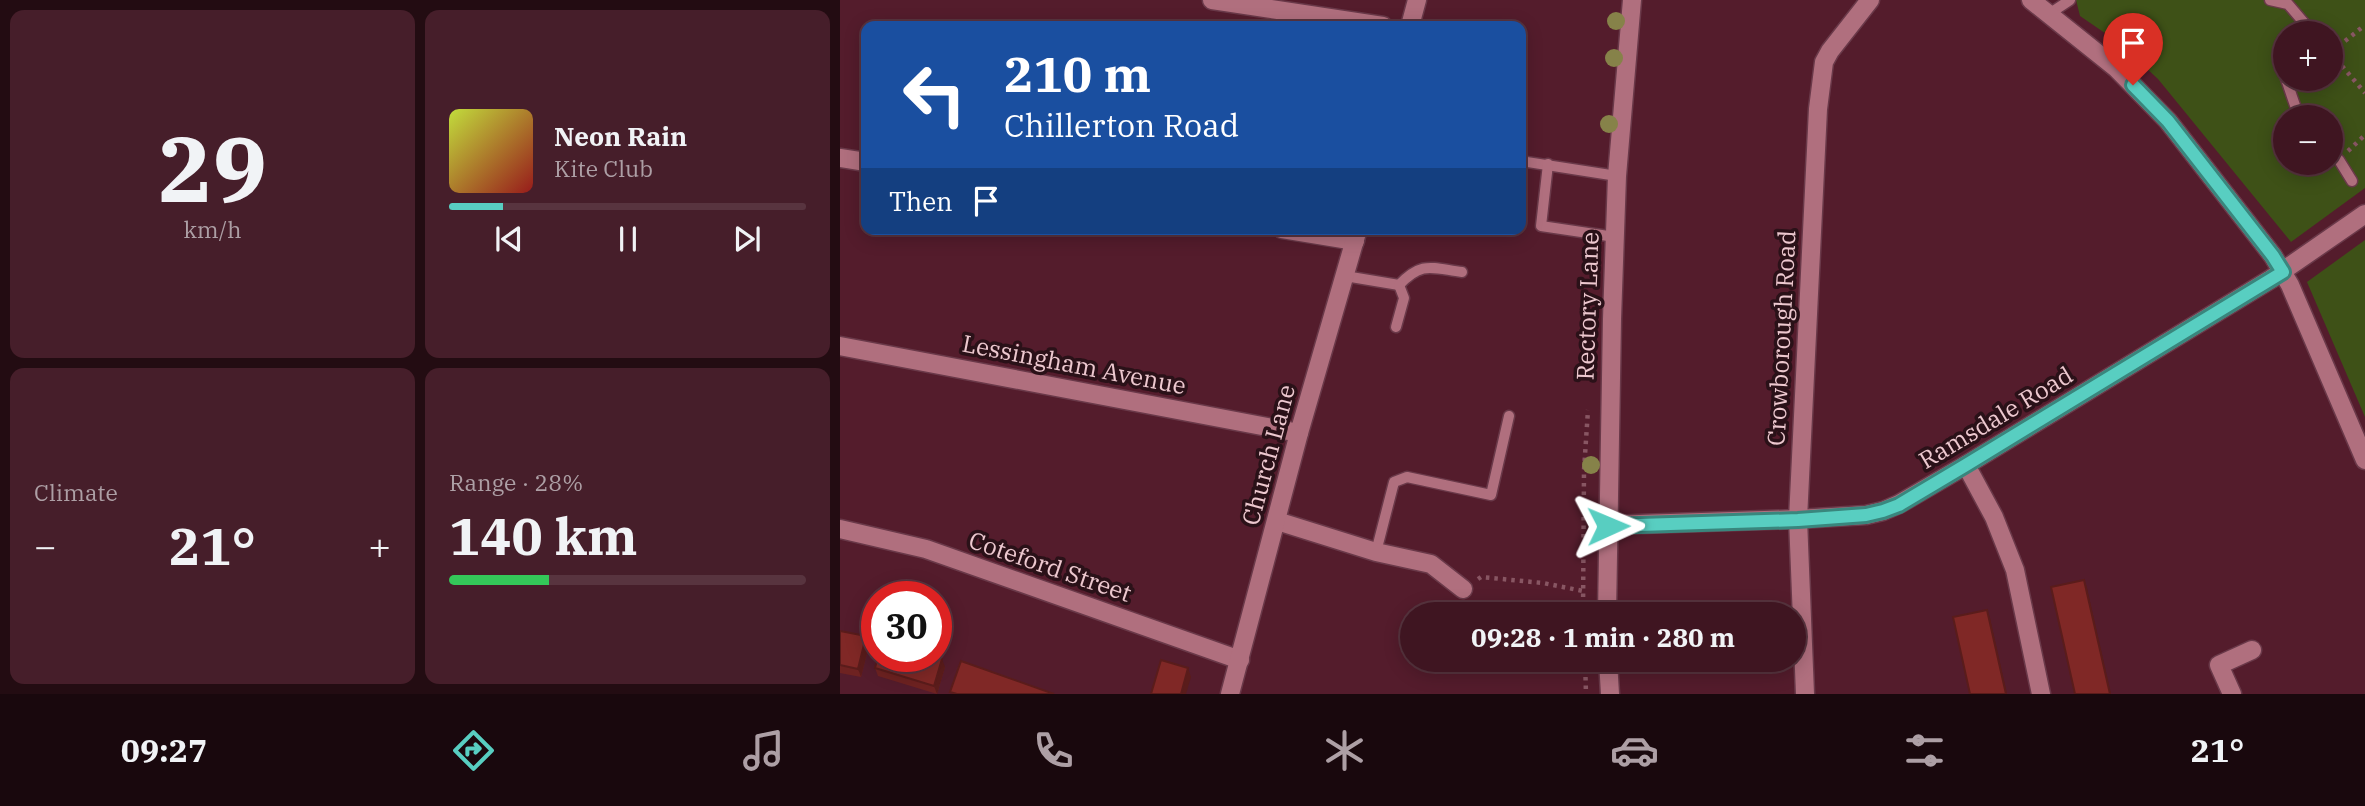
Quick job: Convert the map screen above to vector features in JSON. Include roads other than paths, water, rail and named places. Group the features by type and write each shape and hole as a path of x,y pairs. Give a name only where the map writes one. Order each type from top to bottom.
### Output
{"street":[{"path":"1212,0 1350,21"},
{"path":"1412,21 1418,0"},
{"name":"Rectory Lane","path":"1607,602 1617,176 1632,0"},
{"name":"Crowborough Road","path":"1805,694 1798,520 1822,74 1830,51 1870,0"},
{"path":"2031,0 2116,68 2168,121 2273,256 2283,272 2365,460"},
{"path":"840,158 861,161"},
{"name":"Ramsdale Road","path":"1608,526 1798,520 1866,515 1899,505 2283,272 2365,214"},
{"name":"Church Lane","path":"1230,694 1356,235"},
{"name":"Lessingham Avenue","path":"840,346 1300,433"},
{"path":"1966,465 1994,517 2015,570 2041,694"},
{"path":"1277,521 1376,552 1431,564 1463,589"},
{"name":"Coteford Street","path":"840,528 926,549 1240,660"},
{"path":"2232,694 2219,665 2252,650"},
{"path":"1609,672 1610,694"}],"lane":[{"path":"2049,14 2070,0"},
{"path":"2270,0 2288,4 2302,21"},
{"path":"1526,162 1617,176"},
{"path":"1548,164 1541,226 1615,237"},
{"path":"2343,166 2352,181"},
{"path":"1399,285 1412,273 1424,267 1462,272"},
{"path":"1345,276 1399,285"},
{"path":"1396,327 1404,298 1399,285"},
{"path":"1376,552 1394,482 1407,477 1491,495 1509,416"}]}
